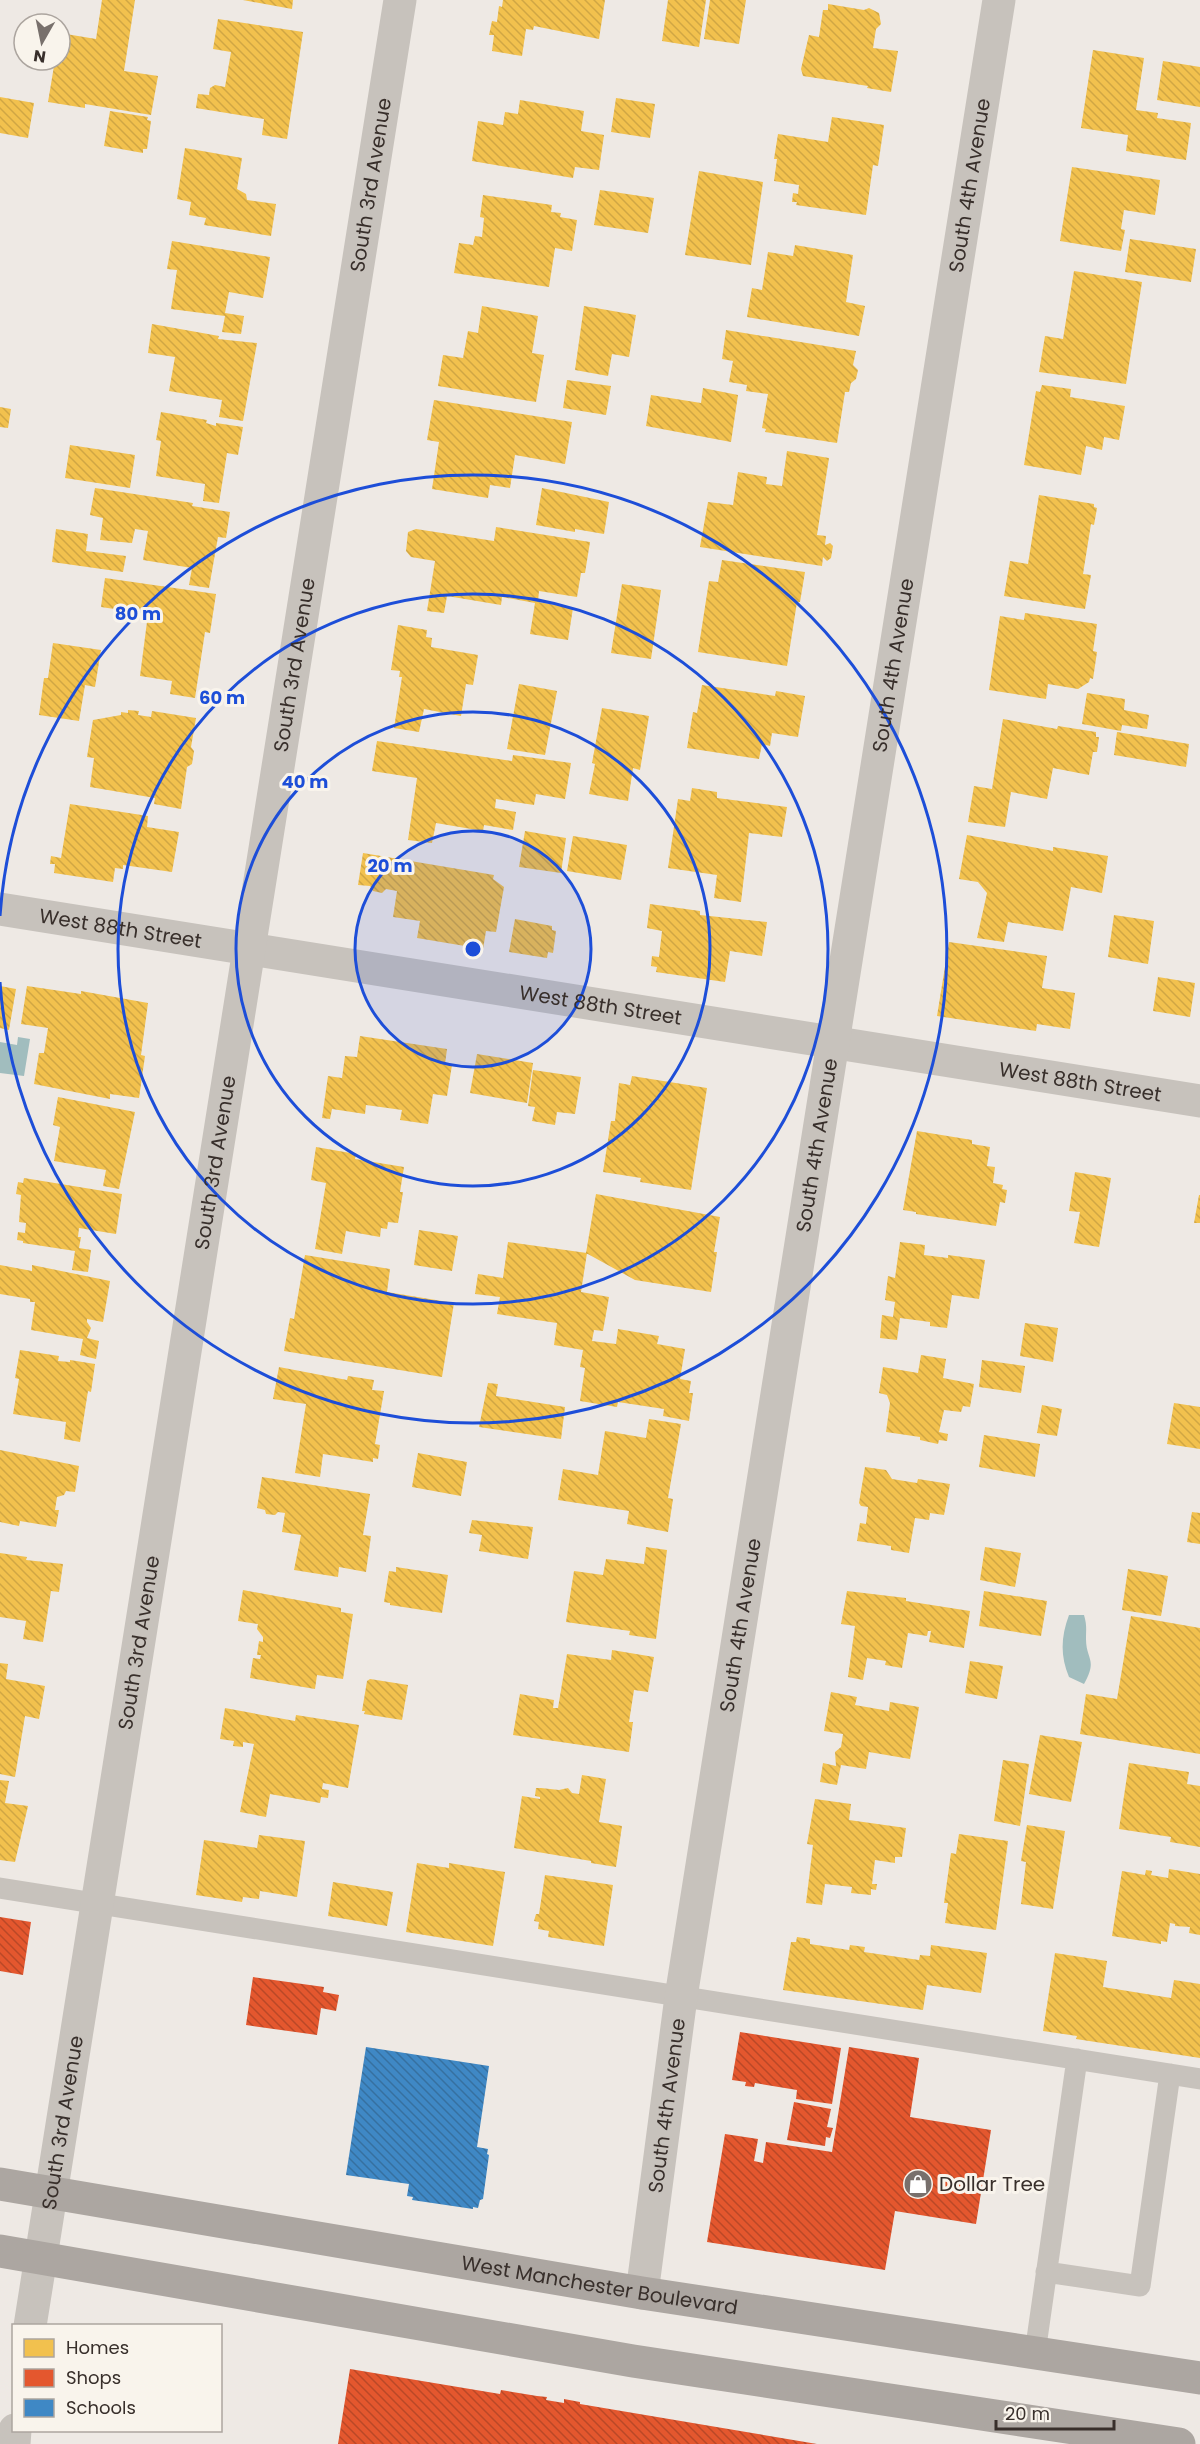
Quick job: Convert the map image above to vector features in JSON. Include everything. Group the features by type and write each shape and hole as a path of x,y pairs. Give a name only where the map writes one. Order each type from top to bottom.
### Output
{"main road":[{"name":"West Manchester Boulevard","path":"0,2184 642,2293 1200,2378"},
{"path":"0,2251 633,2361 1179,2444"}],"street":[{"name":"South 3rd Avenue","path":"30,2324 39,2258 99,1904 400,0"},
{"name":"South 4th Avenue","path":"642,2293 681,1997 999,0"},
{"name":"West 88th Street","path":"0,909 1200,1101"}],"lane":[{"path":"0,1888 1200,2079"},
{"path":"1035,2353 1077,2059"},
{"path":"1046,2272 1140,2286 1170,2074"}],"water":[{"path":"18,1037 30,1039 24,1076 0,1073 0,1042 17,1045"},
{"path":"1069,1615 1084,1615 1085,1618 1086,1646 1091,1664 1084,1684 1069,1677 1064,1661 1063,1638"}],"building: Homes":[{"path":"102,0 135,0 124,71 158,76 151,115 85,104 85,108 48,102 53,72 72,72 72,35 96,39"},
{"path":"243,0 293,0 292,9"},
{"path":"503,0 605,0 599,39 534,26 533,30 526,29 522,56 492,51 494,35 489,35 492,21 497,22 499,6 502,7"},
{"path":"668,0 706,0 699,47 662,41"},
{"path":"710,0 746,0 739,44 704,39"},
{"path":"828,4 864,10 869,8 879,13 881,24 876,29 873,48 898,51 891,92 803,76 801,69 809,35 819,37 823,10 828,10"},
{"path":"218,19 303,32 287,139 262,135 264,119 196,108 198,94 209,95 210,88 215,85 225,87 231,52 213,49"},
{"path":"1093,50 1144,58 1136,110 1158,113 1157,118 1191,123 1186,160 1126,151 1128,135 1081,128"},
{"path":"1163,61 1200,67 1200,107 1157,100"},
{"path":"0,97 34,103 28,138 0,133"},
{"path":"616,98 655,104 650,138 611,132"},
{"path":"520,100 584,111 581,131 604,135 599,170 575,167 573,178 472,161 478,121 503,125 505,112 518,114"},
{"path":"110,111 148,117 147,120 151,121 147,149 143,149 143,153 104,146"},
{"path":"832,117 884,125 878,166 873,165 866,215 796,205 797,202 792,202 793,193 798,194 799,185 774,181 777,159 774,159 778,134 828,142"},
{"path":"185,148 242,158 237,189 246,194 247,200 276,204 271,236 204,225 206,218 189,215 191,202 177,199"},
{"path":"1072,167 1160,180 1155,215 1124,210 1121,229 1125,230 1121,251 1060,241"},
{"path":"699,171 763,182 751,265 685,255"},
{"path":"600,190 654,198 648,233 594,225"},
{"path":"483,195 552,205 551,212 561,213 560,217 577,220 572,251 555,248 549,287 454,273 459,243 473,245 475,236 482,237 484,218 480,217"},
{"path":"1130,239 1196,249 1191,282 1125,272"},
{"path":"172,241 270,257 263,298 229,292 225,313 244,316 241,334 222,332 225,316 171,309 177,270 167,269"},
{"path":"795,245 853,255 846,302 865,306 859,336 747,317 752,288 762,290 768,252 793,256"},
{"path":"1074,271 1142,282 1126,384 1039,372 1045,336 1063,339"},
{"path":"482,306 538,316 532,353 544,355 536,402 438,386 443,355 463,358 468,331 478,333"},
{"path":"584,306 636,315 629,357 612,354 608,376 575,370"},
{"path":"152,324 219,336 218,339 257,343 243,421 219,417 222,400 169,391 175,357 148,353"},
{"path":"726,330 856,351 853,365 858,370 849,392 845,392 837,443 765,432 766,429 762,428 768,394 746,391 747,385 729,382 733,361 722,359"},
{"path":"567,380 611,386 606,415 563,408"},
{"path":"1042,385 1071,389 1070,397 1125,406 1119,440 1104,437 1102,450 1086,446 1081,475 1024,465 1036,391 1040,392"},
{"path":"703,388 738,395 731,442 646,426 651,395 701,403"},
{"path":"434,400 572,422 565,464 515,455 510,488 490,485 488,498 432,489 439,442 427,440"},
{"path":"0,407 11,409 8,428 0,427"},
{"path":"161,412 207,420 206,423 216,426 216,423 243,427 238,455 227,453 219,503 203,501 205,484 156,476 161,441 156,440"},
{"path":"70,445 135,455 130,488 65,478"},
{"path":"787,451 829,458 817,535 826,536 825,545 830,543 833,546 831,558 827,561 823,557 822,566 700,547 708,502 733,505 738,472 767,477 766,484 782,486"},
{"path":"95,488 193,503 192,506 230,512 226,538 218,537 209,588 189,585 192,568 143,560 148,531 135,529 132,543 100,540 103,518 90,515"},
{"path":"542,488 609,502 604,534 575,529 575,532 536,525"},
{"path":"1039,495 1094,504 1097,508 1094,525 1091,524 1083,574 1091,575 1085,609 1004,596 1010,561 1028,564"},
{"path":"496,527 590,542 585,573 581,573 577,597 539,591 538,602 573,608 568,640 530,634 535,603 502,597 501,605 447,596 444,613 427,611 435,561 411,557 406,551 408,532 416,529 494,541"},
{"path":"56,529 88,534 86,551 126,556 123,572 52,562"},
{"path":"722,560 805,572 800,602 797,602 787,666 698,652 709,581 718,582"},
{"path":"105,578 216,594 210,633 205,632 195,698 170,694 172,681 140,676 148,614 101,607"},
{"path":"622,584 661,590 651,659 611,653"},
{"path":"1025,613 1097,624 1093,651 1097,652 1093,679 1090,678 1089,682 1078,689 1048,684 1046,699 989,690 1000,616 1024,620"},
{"path":"398,625 427,630 426,637 432,638 431,647 478,655 473,685 466,684 461,716 424,709 419,732 394,728 402,677 399,677 400,671 391,670"},
{"path":"53,643 101,650 95,687 85,685 79,721 39,715 44,678 48,678"},
{"path":"519,684 557,691 545,755 507,749"},
{"path":"702,685 775,696 776,691 805,696 798,737 772,733 770,746 762,744 759,759 687,748 693,712 697,713"},
{"path":"1087,693 1125,699 1124,710 1149,715 1147,729 1122,725 1121,731 1082,724"},
{"path":"602,708 649,716 640,770 633,768 628,801 589,794"},
{"path":"128,710 139,711 138,715 151,717 152,711 196,718 191,747 194,751 192,764 187,767 181,809 154,804 155,798 90,787 94,758 87,757 93,720 121,715 121,712 128,713"},
{"path":"1003,719 1057,729 1058,726 1096,732 1096,737 1099,737 1097,752 1093,752 1089,775 1053,768 1047,799 1011,792 1005,827 968,822 974,786 992,789"},
{"path":"1117,732 1189,744 1186,767 1114,755"},
{"path":"377,741 512,761 513,755 571,763 565,799 536,794 534,805 496,799 495,808 516,812 513,830 484,825 483,831 436,823 432,843 408,840 417,778 372,771"},
{"path":"692,788 717,792 717,798 787,807 782,837 749,833 741,902 714,898 717,875 668,868 678,799 690,801"},
{"path":"70,804 148,816 147,827 179,832 172,872 123,865 123,869 115,868 113,882 54,873 55,864 50,864 51,856 61,858"},
{"path":"525,831 566,838 561,873 519,867"},
{"path":"967,835 1053,851 1053,847 1108,856 1102,893 1071,887 1063,931 1008,922 1004,942 977,938 987,893 978,882 959,879"},
{"path":"573,836 627,845 621,880 567,871"},
{"path":"363,853 494,875 493,879 504,887 496,932 486,931 483,949 417,938 420,921 393,917 397,891 386,889 382,893 373,891 370,886 358,885"},
{"path":"650,904 700,911 700,915 767,922 762,956 730,951 725,982 656,972 657,967 651,966 652,956 659,957 662,931 647,928"},
{"path":"1114,915 1154,921 1148,964 1108,957"},
{"path":"515,919 552,926 552,930 556,931 553,953 548,952 547,958 509,952"},
{"path":"949,942 1047,956 1042,988 1075,993 1070,1029 1037,1024 1036,1031 937,1016"},
{"path":"1158,977 1195,983 1190,1017 1153,1011"},
{"path":"0,986 16,989 9,1030 0,1028"},
{"path":"27,986 81,994 81,991 148,1003 141,1055 145,1056 139,1098 110,1094 110,1099 34,1084 39,1053 44,1053 48,1028 21,1024"},
{"path":"360,1036 447,1049 445,1064 452,1065 447,1096 433,1094 428,1124 400,1120 402,1110 366,1105 365,1114 332,1109 330,1119 322,1118 328,1076 342,1078 345,1056 357,1057"},
{"path":"477,1054 533,1063 527,1103 470,1093"},
{"path":"533,1070 581,1077 575,1114 557,1112 555,1125 532,1121 535,1107 528,1106"},
{"path":"632,1076 707,1088 691,1190 640,1182 641,1178 603,1172 611,1121 615,1121 619,1083 630,1085"},
{"path":"58,1097 135,1112 119,1189 103,1186 106,1170 54,1161 60,1127 53,1125"},
{"path":"917,1131 972,1140 972,1144 990,1147 987,1166 995,1167 993,1183 1003,1185 1002,1189 1007,1190 1005,1203 1000,1202 996,1226 903,1210"},
{"path":"316,1147 356,1154 355,1159 404,1167 398,1223 388,1222 387,1229 381,1228 380,1237 346,1231 342,1254 315,1249 326,1183 311,1180"},
{"path":"1075,1172 1111,1178 1099,1247 1074,1243 1080,1212 1069,1211"},
{"path":"24,1178 122,1194 116,1234 79,1228 78,1237 81,1237 79,1248 91,1250 88,1272 72,1270 75,1251 23,1243 17,1240 18,1232 25,1233 26,1223 19,1222 21,1195 16,1194 18,1182 23,1183"},
{"path":"596,1194 720,1217 711,1292 635,1280 586,1253"},
{"path":"1199,1195 1200,1223 1194,1223"},
{"path":"419,1230 458,1236 452,1271 414,1265"},
{"path":"508,1242 587,1253 581,1292 609,1297 603,1331 594,1330 592,1341 616,1344 618,1329 659,1336 657,1344 685,1349 680,1379 691,1381 689,1393 693,1393 689,1421 663,1416 664,1409 618,1402 617,1407 580,1401 585,1368 580,1367 583,1350 554,1345 557,1323 497,1314 500,1297 475,1294 478,1274 503,1278"},
{"path":"900,1242 925,1245 924,1255 948,1258 948,1255 985,1260 979,1299 952,1295 947,1328 930,1326 930,1322 900,1318 897,1340 880,1338 882,1315 893,1317 895,1302 885,1300 888,1276 895,1278"},
{"path":"305,1255 390,1269 387,1292 454,1303 442,1377 284,1351 290,1318 294,1319"},
{"path":"0,1265 32,1271 32,1265 110,1281 103,1322 87,1319 91,1328 87,1338 99,1341 96,1359 80,1355 83,1339 31,1330 35,1302 30,1302 30,1299 0,1294"},
{"path":"1025,1323 1058,1328 1053,1362 1020,1356"},
{"path":"20,1350 59,1356 58,1361 70,1362 70,1360 95,1364 80,1442 64,1439 66,1422 13,1414 19,1379 15,1378"},
{"path":"921,1355 946,1359 943,1378 974,1384 970,1407 963,1406 961,1412 944,1410 939,1432 948,1434 947,1441 939,1440 938,1444 920,1440 920,1437 886,1432 890,1403 887,1395 879,1393 883,1367 918,1373"},
{"path":"982,1360 1025,1366 1021,1393 979,1387"},
{"path":"279,1367 347,1380 348,1376 374,1380 372,1390 384,1391 375,1444 380,1445 378,1459 373,1458 373,1462 323,1454 320,1477 295,1473 306,1404 273,1399"},
{"path":"488,1383 498,1384 496,1396 565,1407 561,1439 479,1427"},
{"path":"1174,1403 1200,1407 1200,1449 1167,1444"},
{"path":"1042,1405 1062,1409 1057,1436 1037,1433"},
{"path":"649,1419 681,1424 668,1498 673,1499 668,1532 627,1524 629,1511 558,1500 563,1469 598,1475 605,1431 646,1438"},
{"path":"984,1435 1040,1444 1035,1477 979,1467"},
{"path":"0,1450 79,1466 75,1492 66,1491 64,1495 57,1497 55,1510 59,1510 56,1527 20,1521 19,1526 0,1522"},
{"path":"418,1453 467,1462 461,1496 412,1487"},
{"path":"865,1467 886,1470 892,1479 917,1483 918,1479 950,1484 944,1515 930,1513 929,1520 915,1518 909,1553 891,1550 891,1546 857,1541 860,1523 866,1524 868,1507 861,1506 859,1503"},
{"path":"262,1477 370,1494 363,1535 371,1536 366,1572 339,1567 338,1577 294,1570 301,1535 282,1532 285,1513 266,1514 265,1510 257,1508"},
{"path":"1192,1512 1200,1513 1200,1544 1187,1542"},
{"path":"472,1520 533,1527 528,1559 479,1551 482,1535 469,1533"},
{"path":"646,1547 667,1550 656,1639 629,1635 630,1631 566,1622 574,1571 603,1575 606,1559 644,1564"},
{"path":"985,1547 1021,1553 1015,1587 980,1580"},
{"path":"0,1553 27,1557 26,1560 63,1564 59,1592 51,1591 43,1642 23,1639 26,1621 0,1617"},
{"path":"396,1567 448,1575 442,1613 390,1605 384,1602 389,1571 396,1572"},
{"path":"1128,1569 1168,1576 1161,1616 1122,1610"},
{"path":"243,1590 341,1608 341,1612 353,1614 343,1679 317,1675 315,1689 250,1678 253,1658 260,1659 261,1655 257,1655 259,1641 263,1642 263,1637 257,1629 258,1624 238,1621"},
{"path":"847,1591 906,1598 906,1601 970,1611 964,1648 929,1642 931,1631 928,1631 927,1636 908,1633 902,1668 885,1665 886,1661 867,1658 863,1680 848,1677 855,1626 841,1624"},
{"path":"984,1591 1047,1601 1041,1636 979,1626"},
{"path":"1131,1616 1200,1628 1200,1754 1080,1734 1086,1694 1117,1699"},
{"path":"612,1650 654,1657 648,1692 634,1690 629,1722 633,1722 629,1752 513,1735 520,1694 554,1700 553,1708 558,1708 567,1654 611,1660"},
{"path":"970,1661 1003,1666 997,1699 965,1693"},
{"path":"0,1663 8,1664 6,1679 45,1686 39,1719 25,1716 15,1777 0,1774"},
{"path":"370,1679 408,1685 402,1720 364,1714 365,1711 362,1711 367,1681"},
{"path":"831,1692 857,1697 855,1705 889,1711 890,1702 919,1707 910,1759 869,1752 866,1769 841,1765 837,1785 820,1782 823,1763 836,1766 835,1752 841,1747 843,1734 824,1731"},
{"path":"225,1708 295,1721 296,1715 359,1725 348,1788 323,1783 322,1789 329,1790 328,1798 321,1797 320,1803 270,1794 266,1817 240,1812 254,1744 243,1742 243,1747 233,1746 234,1741 220,1739"},
{"path":"1040,1735 1082,1742 1071,1802 1029,1794"},
{"path":"1003,1760 1029,1764 1020,1826 994,1821"},
{"path":"1129,1763 1189,1772 1187,1784 1200,1786 1200,1847 1170,1842 1171,1837 1119,1829"},
{"path":"582,1775 606,1779 599,1822 622,1826 616,1867 514,1848 522,1796 540,1799 535,1796 536,1788 559,1790 568,1788 572,1793 579,1794"},
{"path":"0,1780 9,1781 5,1803 28,1806 15,1862 0,1860"},
{"path":"815,1799 851,1804 849,1820 906,1828 902,1857 895,1857 895,1863 875,1860 872,1884 877,1884 876,1890 871,1889 871,1895 851,1893 852,1887 825,1884 822,1905 806,1903 813,1845 807,1844"},
{"path":"1027,1825 1065,1831 1053,1909 1021,1904 1026,1862 1021,1861"},
{"path":"959,1834 1008,1841 996,1930 945,1923 948,1903 944,1903 951,1853 956,1854"},
{"path":"259,1835 305,1841 297,1897 260,1891 259,1899 243,1897 242,1902 196,1895 204,1840 257,1848"},
{"path":"417,1863 449,1868 449,1863 505,1872 493,1946 406,1932"},
{"path":"1169,1869 1200,1874 1200,1935 1189,1933 1190,1927 1175,1926 1170,1923 1167,1942 1161,1941 1161,1944 1112,1936 1122,1871 1145,1875 1146,1870 1152,1871 1151,1875 1168,1878"},
{"path":"545,1875 613,1885 604,1946 548,1937 549,1931 538,1929 539,1922 534,1921 536,1914 539,1914"},
{"path":"333,1882 393,1892 387,1926 328,1916"},
{"path":"797,1937 810,1939 810,1944 849,1950 850,1945 865,1947 864,1952 919,1960 920,1955 930,1956 931,1945 987,1953 981,1993 927,1985 923,2010 783,1990 791,1942 796,1942"},
{"path":"1055,1953 1107,1961 1103,1987 1171,1998 1174,1980 1200,1984 1200,2058 1076,2039 1077,2036 1043,2031"}],"building: Shops":[{"path":"0,1917 31,1922 23,1975 0,1971"},
{"path":"253,1977 324,1987 323,1992 339,1995 336,2011 321,2008 317,2035 246,2025"},
{"path":"740,2032 841,2048 832,2104 796,2099 797,2090 755,2083 754,2087 745,2086 746,2082 732,2080"},
{"path":"849,2047 919,2058 910,2117 991,2130 976,2224 895,2211 885,2270 707,2242 725,2134 758,2139 754,2161 763,2163 766,2142 832,2152"},
{"path":"794,2102 831,2109 827,2127 833,2128 830,2138 826,2137 825,2146 787,2140"},
{"path":"350,2369 500,2394 501,2390 547,2397 546,2400 564,2403 564,2399 580,2402 580,2404 817,2444 338,2444"}],"building: Schools":[{"path":"366,2047 489,2066 477,2147 488,2149 487,2154 489,2155 483,2199 480,2200 478,2208 412,2200 413,2197 407,2196 409,2184 346,2175"}],"place":[{"name":"Dollar Tree","path":"918,2184"}]}
